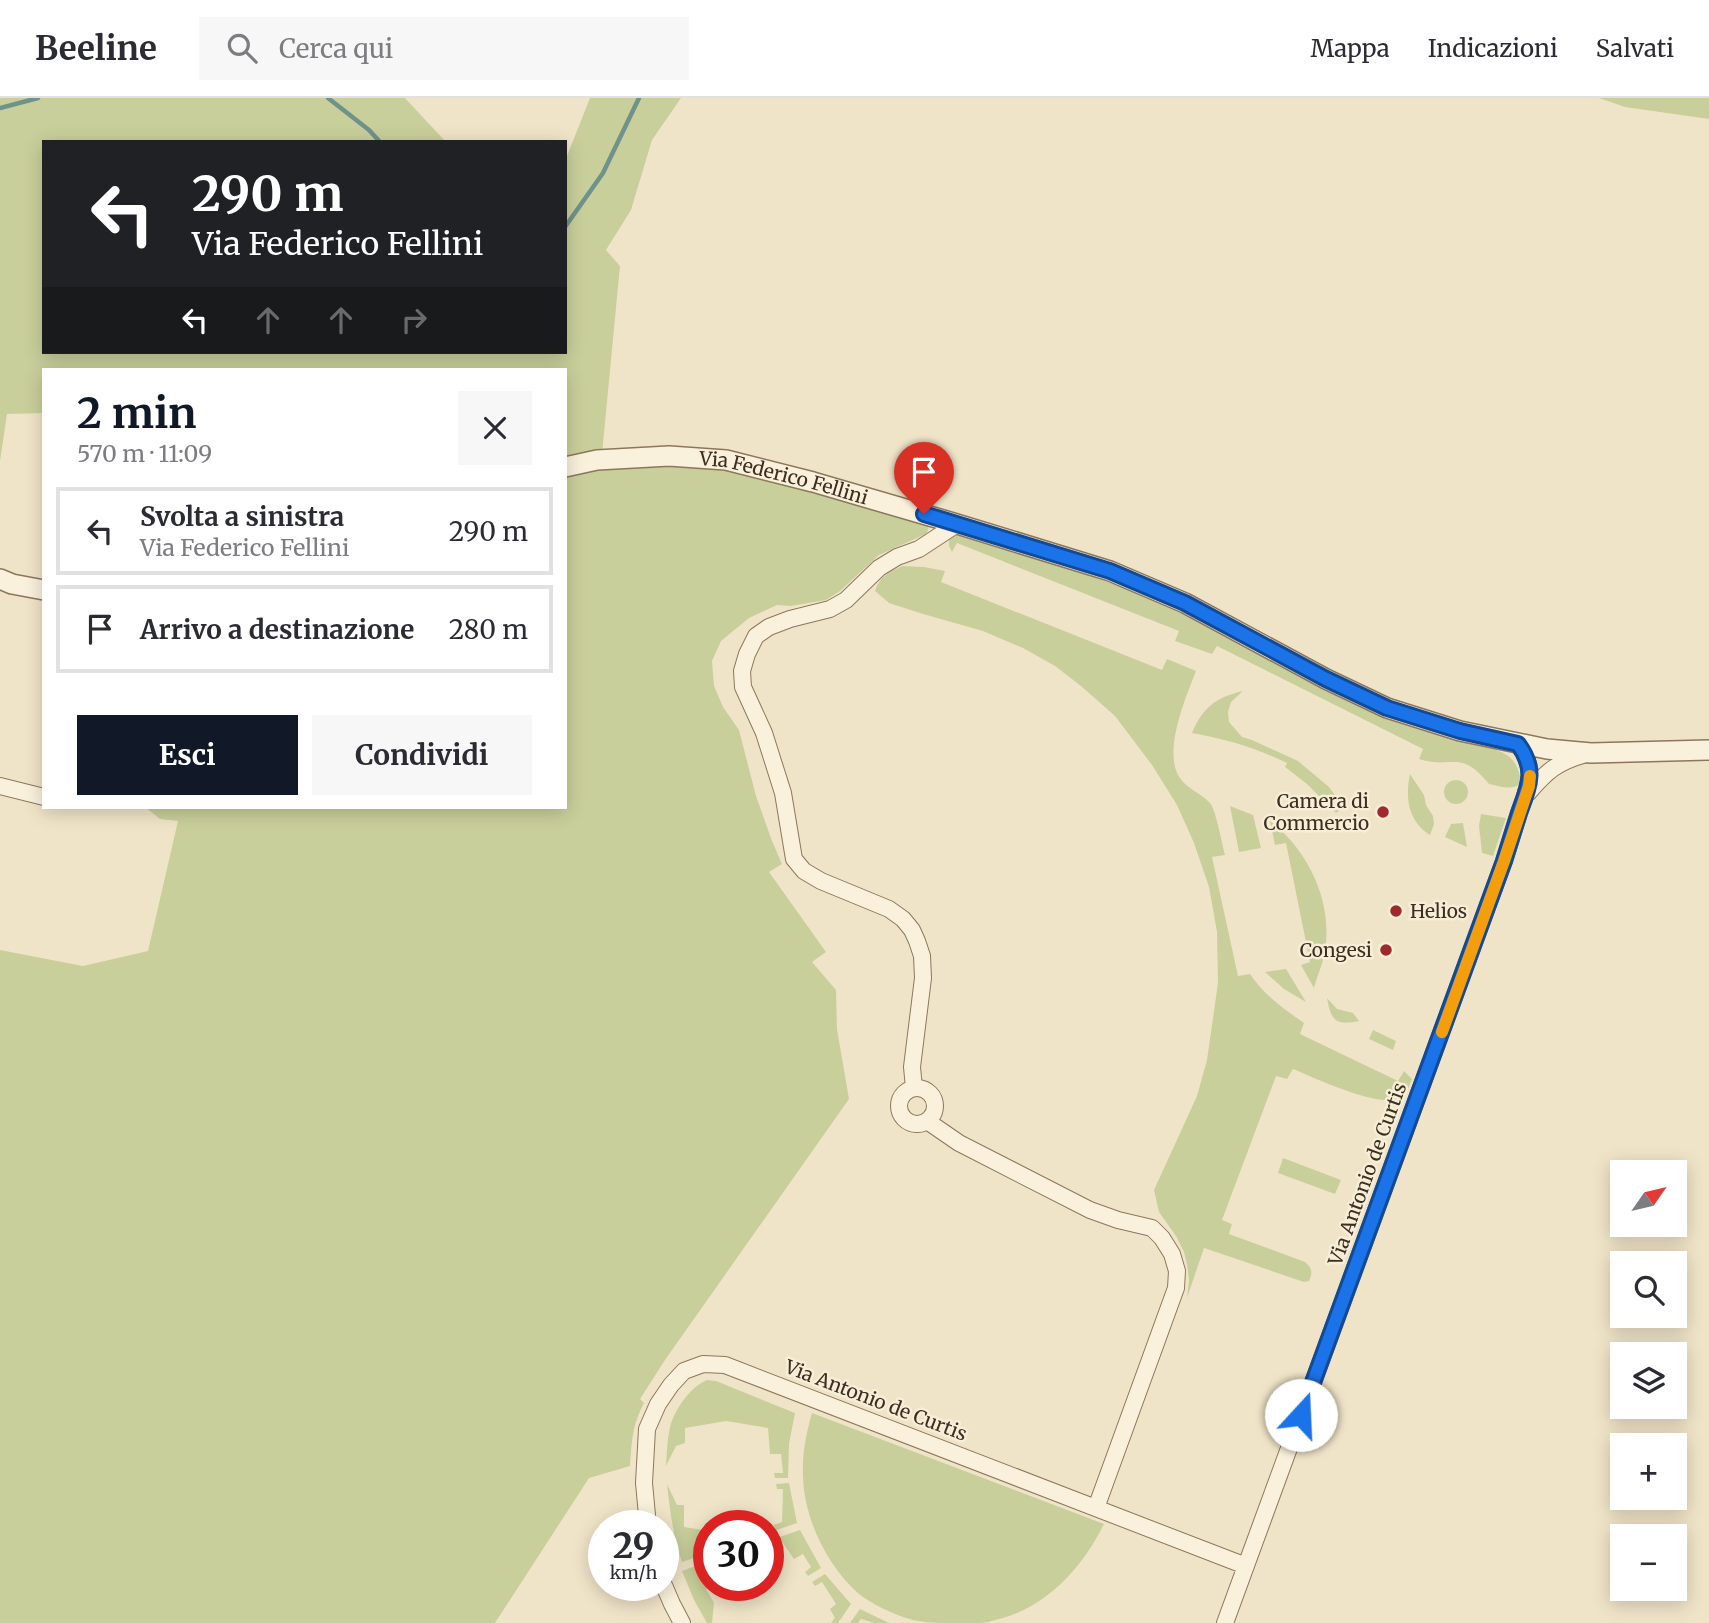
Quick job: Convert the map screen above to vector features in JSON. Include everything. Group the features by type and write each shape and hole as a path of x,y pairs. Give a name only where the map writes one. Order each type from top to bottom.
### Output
{"street":[{"name":"Via Federico Fellini","path":"567,467 597,460 669,456 726,460 813,482 1110,571 1185,603 1326,679 1387,708 1460,731 1547,749 1591,753 1709,750"},
{"path":"914,1088 912,1068 923,978 922,956 917,941 912,930 889,909 821,881 804,871 794,859 783,793 764,733 743,687 742,671 756,636 769,627 831,609 846,600 879,568 897,557 919,549 957,524"},
{"path":"0,579 42,590"},
{"path":"1518,744 1529,764 1526,795"},
{"path":"1526,795 1543,775 1556,765 1591,753"},
{"path":"0,786 42,796"},
{"name":"Via Antonio de Curtis","path":"1225,1623 1495,887 1526,795"},
{"path":"914,1088 929,1092 935,1101 934,1112 927,1121 913,1123 901,1114 901,1098 904,1093 914,1088"},
{"path":"927,1121 959,1143 1090,1210 1152,1228 1172,1254 1177,1271 1176,1289 1097,1508"},
{"name":"Via Antonio de Curtis","path":"647,1510 644,1483 647,1429 658,1404 684,1371 703,1364 725,1365 1246,1566"},
{"path":"671,1601 682,1623"}],"green space":[{"path":"0,98 405,98 444,140 42,140 42,354 567,354 567,156 590,98 681,98 652,140 631,210 606,250 620,266 602,454 567,461 567,368 42,368 42,413 7,414 0,461"},
{"path":"1599,98 1709,98 1709,119 1625,107"},
{"path":"675,464 725,469 927,524 929,528 926,534 879,555 840,591 826,600 791,606 777,605 749,618 721,641 712,661 714,686 723,707 739,730 756,796 782,864 769,872 826,952 812,962 836,990 837,1029 849,1099 640,1399 644,1403 635,1426 630,1466 589,1478 495,1623 0,1623 0,950 83,966 148,951 178,821 160,819 148,809 567,809 567,476 603,468"},
{"path":"962,535 972,536 1137,592 1224,634 1497,750 1513,761 1521,782 1510,788 1489,784 1479,773 1463,763 1419,759 1423,749 1217,646 1212,654 1175,641 1179,631 957,543 952,552 949,540"},
{"path":"902,566 945,571 941,582 1162,670 1167,659 1196,671 1178,723 1173,751 1174,764 1181,780 1210,803 1217,820 1225,855 1212,857 1238,976 1250,974 1268,995 1304,1023 1300,1034 1398,1081 1404,1071 1412,1079 1408,1090 1400,1098 1391,1100 1347,1091 1293,1069 1287,1079 1276,1076 1222,1220 1232,1224 1229,1234 1305,1262 1311,1270 1309,1281 1304,1282 1204,1248 1187,1298 1189,1280 1184,1252 1159,1212 1154,1190 1197,1096 1207,1060 1218,983 1217,932 1209,887 1177,805 1152,765 1115,716 1055,666 1023,648 983,631 889,603 875,591 886,575"},
{"path":"1243,691 1231,702 1228,712 1229,722 1242,737 1298,761 1329,787 1344,807 1336,813 1307,784 1285,767 1287,763 1241,745 1192,733 1211,705"},
{"path":"1410,774 1424,795 1426,805 1433,816 1434,824 1430,835 1417,823 1410,808"},
{"path":"1456,780 1467,787 1468,792 1461,803 1456,804 1445,797 1444,792 1451,781"},
{"path":"1230,806 1253,815 1261,848 1239,852"},
{"path":"1481,814 1506,818 1493,856 1482,853 1479,826"},
{"path":"1270,821 1284,833 1307,862 1321,896 1327,933 1324,956 1314,988 1301,965 1310,962 1286,843 1275,845"},
{"path":"1463,823 1467,847 1445,837 1451,824"},
{"path":"1286,969 1306,1002 1284,989 1265,972"},
{"path":"1327,998 1337,1009 1353,1013 1359,1021 1344,1023 1336,1020 1330,1012"},
{"path":"1373,1030 1396,1041 1393,1050 1369,1039"},
{"path":"1283,1158 1341,1180 1335,1194 1278,1173"},
{"path":"707,1380 716,1381 795,1413 789,1444 788,1478 775,1478 774,1473 783,1473 781,1454 770,1454 768,1428 726,1421 685,1428 685,1443 676,1446 666,1466 672,1420 689,1393"},
{"path":"812,1413 1104,1524 1069,1575 1039,1601 1021,1611 981,1623 930,1622 900,1616 876,1605 847,1583 819,1541 808,1509 803,1476 805,1444"},
{"path":"789,1483 797,1523 784,1527 783,1489 777,1489 776,1484"},
{"path":"667,1484 677,1505 684,1505 684,1527 693,1528 693,1558 682,1562 679,1551 679,1510 670,1510"},
{"path":"800,1530 821,1568 808,1576 805,1572 811,1567 803,1554 794,1559 784,1544 784,1536"},
{"path":"693,1567 693,1598 682,1571"},
{"path":"825,1574 851,1604 838,1623 831,1623 835,1618 830,1609 836,1604 822,1582 815,1586 812,1582"},
{"path":"695,1601 714,1603 712,1623 707,1623"},
{"path":"860,1609 889,1623 874,1623 861,1619 858,1623 850,1623"}],"waterway":[{"path":"0,108 38,98"},
{"path":"328,98 378,140"},
{"path":"567,224 603,173 639,98"}],"slow traffic":[{"path":"1442,1032 1504,861 1530,776"}],"place":[{"name":"Camera di Commercio","path":"1383,812"},
{"name":"Helios","path":"1396,911"},
{"name":"Congesi","path":"1386,950"}],"route":[{"path":"924,514 1110,571 1185,603 1326,679 1387,708 1460,731 1518,744 1529,764 1529,786 1504,861 1301,1415"}]}
